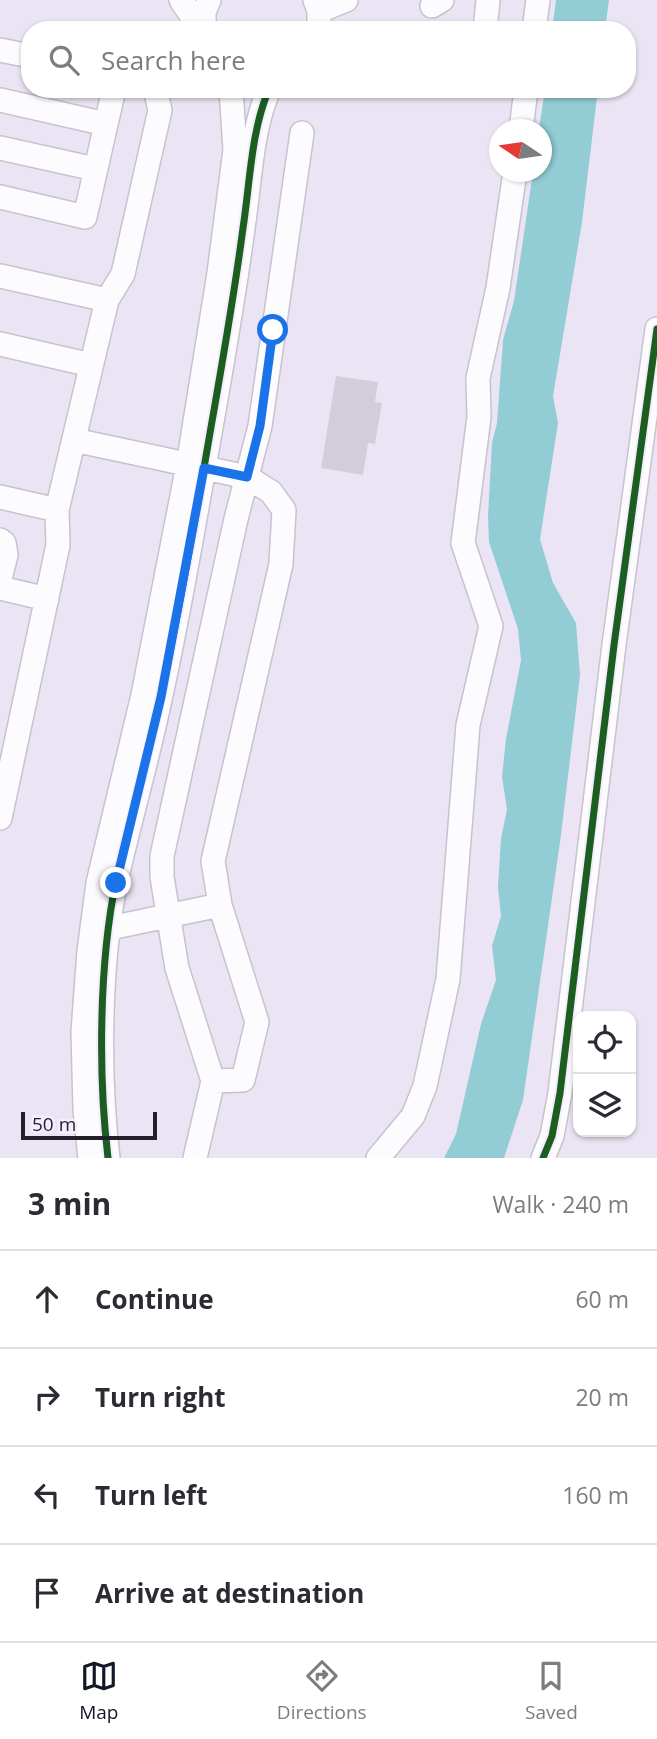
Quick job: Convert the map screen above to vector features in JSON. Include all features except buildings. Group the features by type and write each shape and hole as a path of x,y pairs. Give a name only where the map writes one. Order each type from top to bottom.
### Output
{"street":[{"path":"181,0 196,21"},
{"path":"203,21 209,0"},
{"path":"318,13 346,0"},
{"path":"486,21 488,0"},
{"path":"535,21 538,0"},
{"path":"0,50 21,54"},
{"path":"0,197 85,217 112,98"},
{"path":"0,818 58,545 57,510 107,300 122,274 160,110 157,98"},
{"path":"90,1158 85,1109 83,1032 101,928 116,883 161,697 196,467 235,150 232,98"},
{"path":"196,467 237,275 255,147 265,98"},
{"path":"522,119 525,98"},
{"path":"0,100 106,124"},
{"path":"195,1158 213,1081 177,968 162,877 162,856 260,426 302,133"},
{"path":"0,148 95,169"},
{"path":"378,1158 413,1116 425,1086 448,979 468,725 491,626 463,543 479,417 478,378 498,288 514,182"},
{"path":"0,276 107,300"},
{"path":"543,1158 552,1136 560,1093 614,645 657,328"},
{"path":"0,344 92,365"},
{"path":"74,440 247,477 271,492 284,510 275,592 213,861 220,905 257,1022 243,1080 213,1081"},
{"path":"0,497 57,510"},
{"path":"0,540 4,543 6,555 0,579"},
{"path":"0,588 47,599"},
{"path":"101,928 220,905"},
{"path":"101,928 107,1158"}],"water":[{"path":"556,0 609,0 606,21 553,21"},
{"path":"544,98 597,98 582,222 553,396 558,423 540,539 553,583 576,623 580,675 561,835 523,1100 504,1158 444,1158 456,1134 481,1024 496,980 492,946 501,916 498,887 501,839 507,809 502,777 506,739 521,660 518,629 489,542 488,516 492,443 497,423 503,340 514,301 532,182 552,182 552,119 540,119"}],"cycle path":[{"path":"108,1158 103,1091 102,1019 110,913 156,719 181,597 232,305 258,122 266,98"},
{"path":"543,1158 552,1136 560,1093 614,645 657,329"}],"route":[{"path":"116,883 161,697 204,468 247,477 260,426 273,330"}]}
